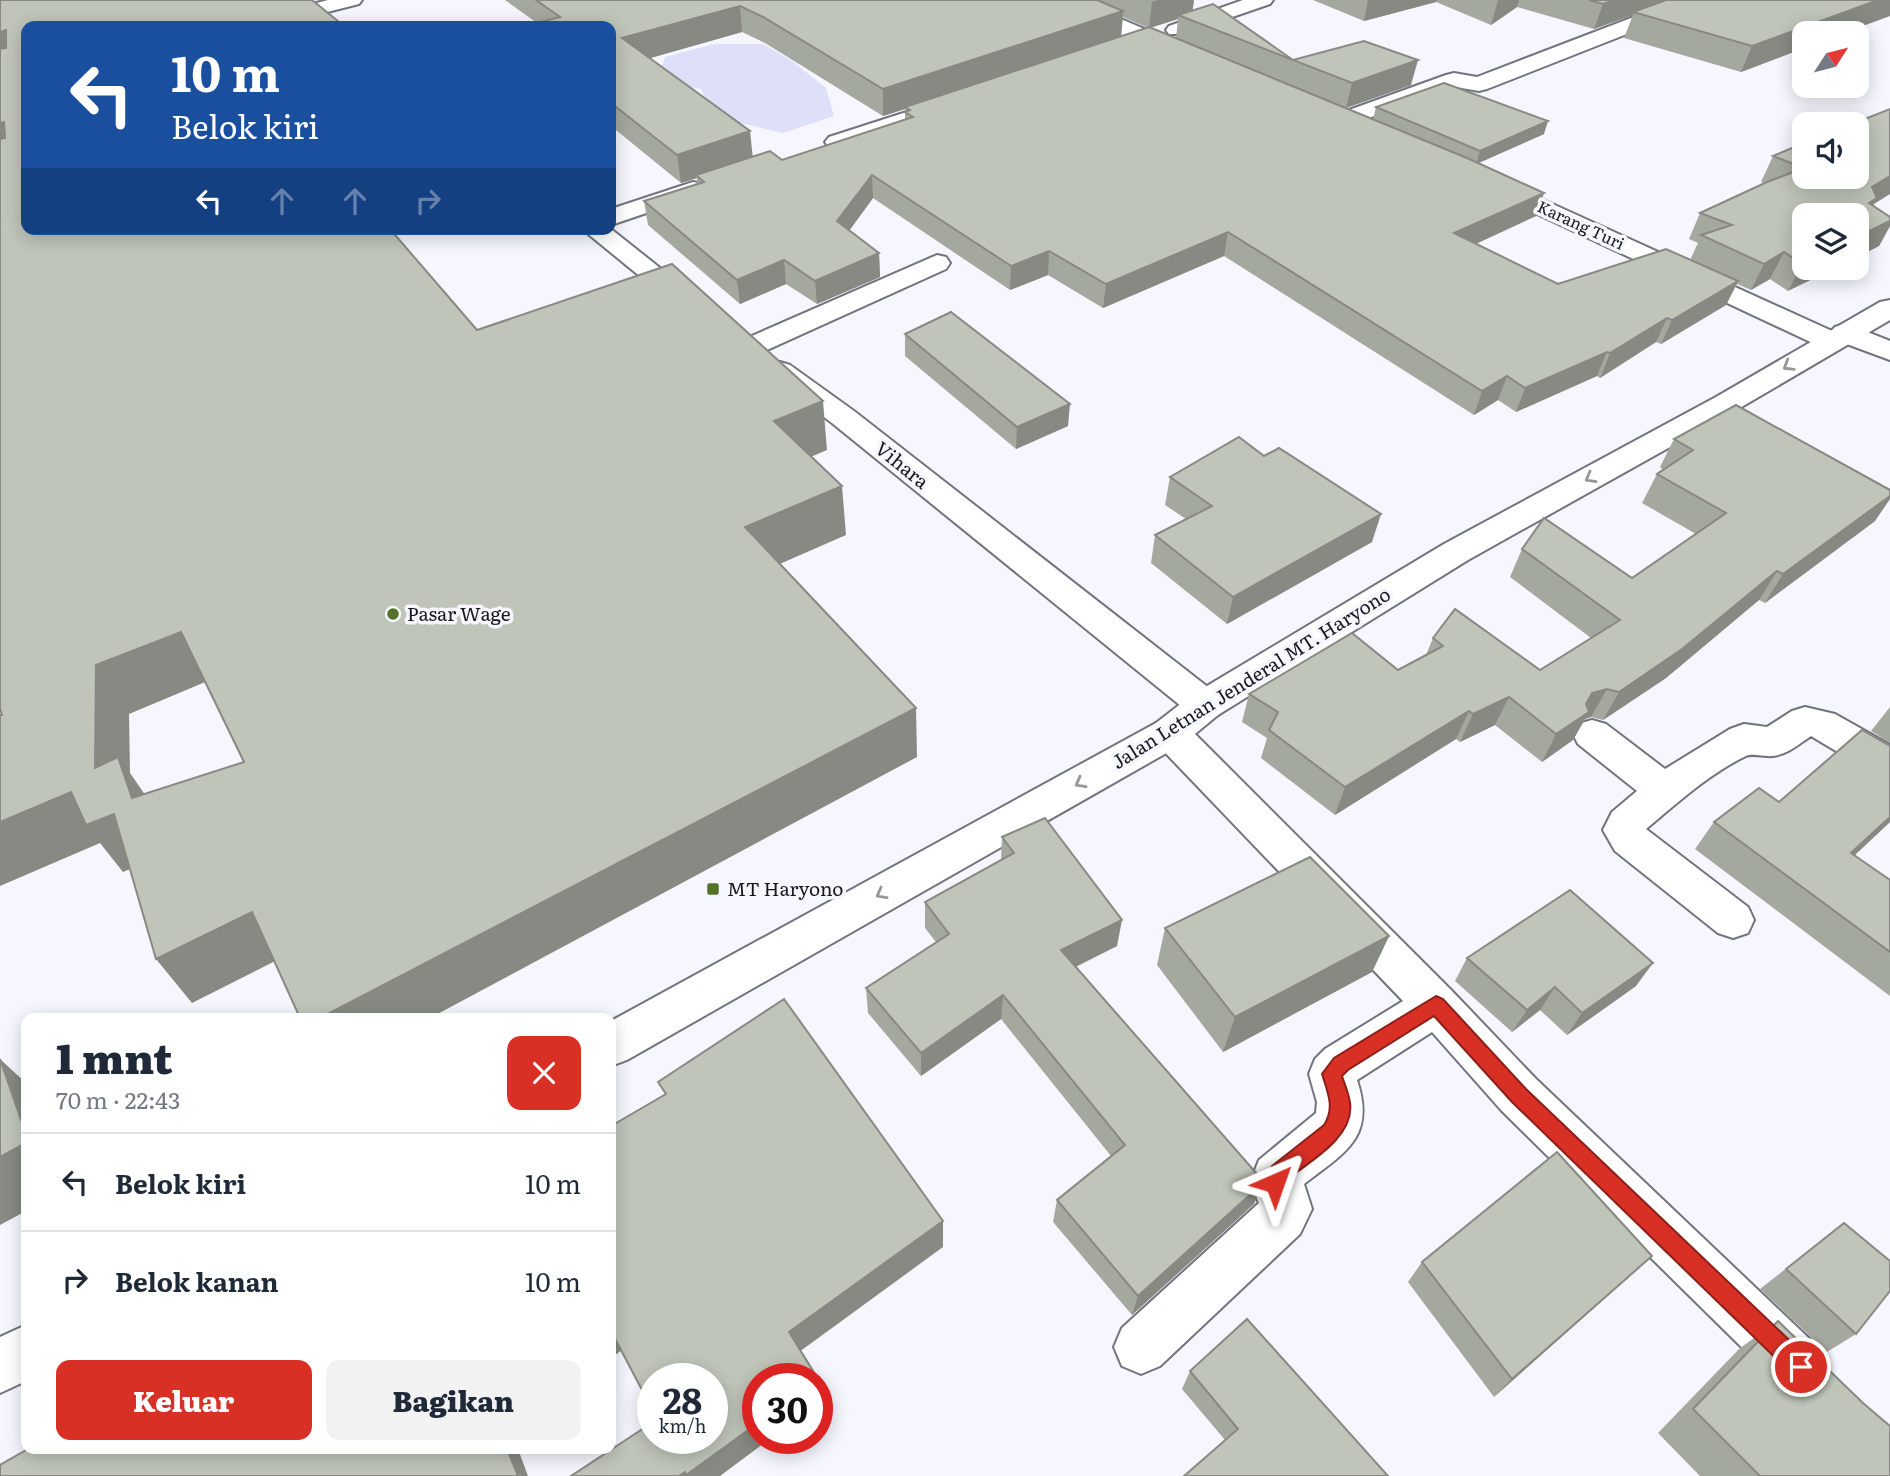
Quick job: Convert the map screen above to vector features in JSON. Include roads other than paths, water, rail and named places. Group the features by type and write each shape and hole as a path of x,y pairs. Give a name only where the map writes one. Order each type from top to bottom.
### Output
{"street":[{"path":"263,21 315,4 352,0"},
{"path":"1059,0 1196,59"},
{"path":"1120,48 1263,0"},
{"path":"1346,119 1454,79 1479,84 1696,0"},
{"path":"315,4 335,21"},
{"path":"820,148 977,96"},
{"path":"1321,109 1383,135"},
{"name":"Karang Turi","path":"1469,173 1838,337 1890,351"},
{"path":"616,215 715,182"},
{"name":"Vihara","path":"604,235 730,334 844,416 997,542 1188,719 1436,1005 1519,1095 1831,1396"},
{"path":"730,334 937,263"},
{"name":"Jalan Letnan Jenderal MT. Haryono","path":"616,1042 1188,719 1456,552 1741,411 1838,337 1890,308"},
{"path":"1733,920 1629,839 1623,830 1626,823 1667,792 1679,779 1744,739 1775,741 1805,721 1822,724 1890,764"},
{"path":"1592,734 1667,792"},
{"path":"1141,1347 1287,1209 1286,1200 1275,1183 1276,1178 1331,1132 1339,1119 1341,1105 1332,1074 1341,1064 1436,1005"},
{"path":"0,1366 21,1355"}],"place":[{"name":"Pasar Wage","path":"393,614"},
{"name":"MT Haryono","path":"713,889"}]}
